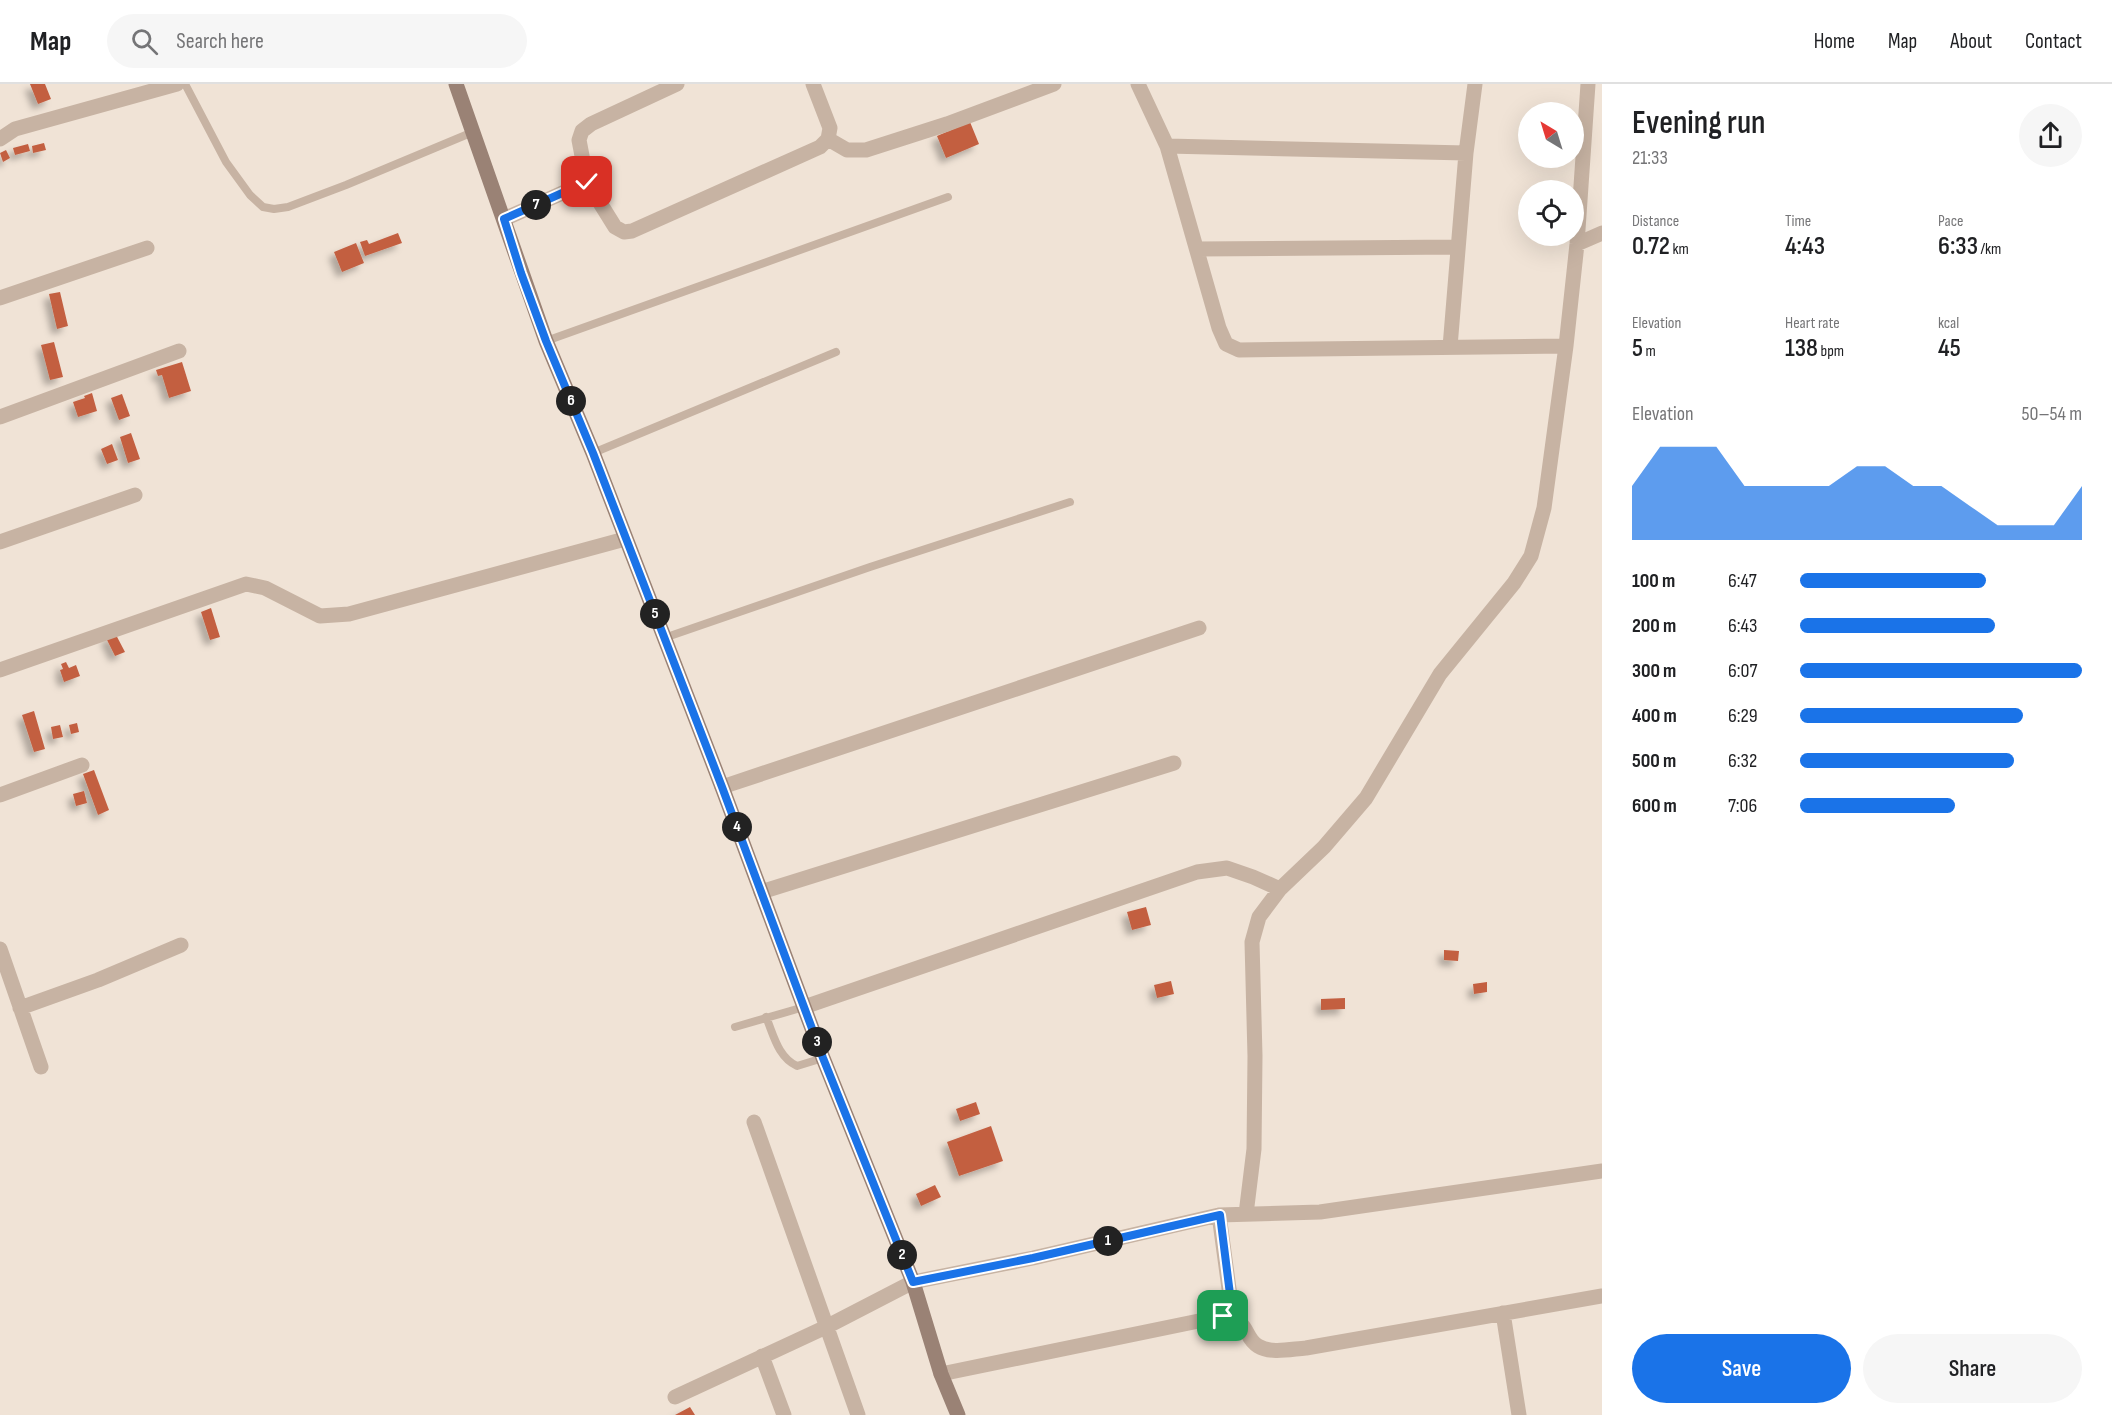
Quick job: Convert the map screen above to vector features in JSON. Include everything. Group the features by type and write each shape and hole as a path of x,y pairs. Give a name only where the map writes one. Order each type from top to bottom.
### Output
{"street":[{"path":"0,139 15,129 177,84"},
{"path":"677,84 591,124 582,131 579,140 587,182 615,227 624,232 632,231 820,147 828,139 830,128 813,84"},
{"path":"828,139 847,150 866,150 947,124 1054,84"},
{"path":"1138,84 1167,146 1219,328 1226,344 1239,350 1566,346"},
{"path":"1450,347 1466,153 1475,84"},
{"path":"1581,180 1588,84"},
{"path":"460,85 473,132 546,341 593,453 722,787 823,1058 913,1282 941,1374 958,1415"},
{"path":"1167,146 1466,153"},
{"path":"504,219 587,182"},
{"path":"1584,241 1602,233"},
{"path":"1246,1214 1254,1149 1255,1056 1252,942 1259,917 1280,889 1324,847 1366,798 1440,674 1514,583 1531,556 1544,508 1577,246"},
{"path":"1197,249 1458,247"},
{"path":"0,298 147,248"},
{"path":"0,417 179,351"},
{"path":"0,542 135,495"},
{"path":"0,670 246,584 265,588 320,616 349,615 626,539"},
{"path":"722,787 1199,628"},
{"path":"761,892 1174,762"},
{"path":"0,795 82,765"},
{"path":"804,1007 1197,872 1227,868 1253,876 1280,889"},
{"path":"20,1008 98,980 182,945"},
{"path":"0,949 40,1067"},
{"path":"754,1122 858,1415"},
{"path":"675,1397 826,1327 913,1282 1033,1258 1220,1215 1320,1212 1602,1171"},
{"path":"1220,1215 1233,1318"},
{"path":"941,1374 1223,1316 1233,1318 1244,1327 1256,1346 1269,1350 1306,1348 1602,1296"},
{"path":"1503,1313 1519,1415"},
{"path":"762,1356 784,1415"}],"lane":[{"path":"185,84 226,162 250,195 263,207 274,209 288,207 336,189 473,132"},
{"path":"546,341 948,197"},
{"path":"593,453 836,352"},
{"path":"664,638 870,567 1070,502"},
{"path":"735,1027 804,1007"},
{"path":"766,1017 781,1053 787,1061 797,1066 823,1058"}],"building":[{"path":"30,84 45,84 51,99 38,104"},
{"path":"970,122 979,144 946,158 937,136"},
{"path":"44,143 46,150 33,153 32,146"},
{"path":"28,144 30,151 15,155 13,148"},
{"path":"6,150 10,158 3,162 0,153"},
{"path":"398,233 402,243 365,256 360,242 367,240 369,244"},
{"path":"356,243 364,263 342,272 334,252"},
{"path":"60,292 68,326 57,329 49,294"},
{"path":"54,342 63,377 50,380 41,345"},
{"path":"182,362 191,391 169,398 162,375 158,376 156,370"},
{"path":"92,393 97,411 78,417 73,402"},
{"path":"122,394 130,416 119,420 111,398"},
{"path":"131,433 140,459 128,463 120,437"},
{"path":"112,444 118,460 107,464 101,449"},
{"path":"211,608 220,637 210,640 201,612"},
{"path":"115,633 125,652 115,656 106,638"},
{"path":"66,662 69,668 76,665 80,676 64,682 60,670 63,669 61,664"},
{"path":"34,711 45,749 34,752 22,715"},
{"path":"77,723 79,732 71,734 69,725"},
{"path":"60,725 63,737 53,739 51,727"},
{"path":"94,770 109,810 98,815 83,774"},
{"path":"84,791 87,803 76,806 73,794"},
{"path":"1146,907 1151,925 1132,930 1127,912"},
{"path":"1444,950 1459,951 1458,961 1444,960"},
{"path":"1171,981 1174,994 1157,998 1154,985"},
{"path":"1487,982 1487,992 1474,994 1473,984"},
{"path":"1345,998 1345,1009 1321,1010 1321,999"},
{"path":"976,1102 980,1114 960,1121 956,1109"},
{"path":"991,1126 1003,1161 959,1176 947,1142"},
{"path":"935,1185 941,1197 921,1206 916,1194"},
{"path":"690,1407 695,1415 675,1415"}],"route":[{"path":"587,182 504,219 546,341 593,453 722,787 823,1058 913,1282 1033,1258 1220,1215 1233,1318 1223,1316"}]}
